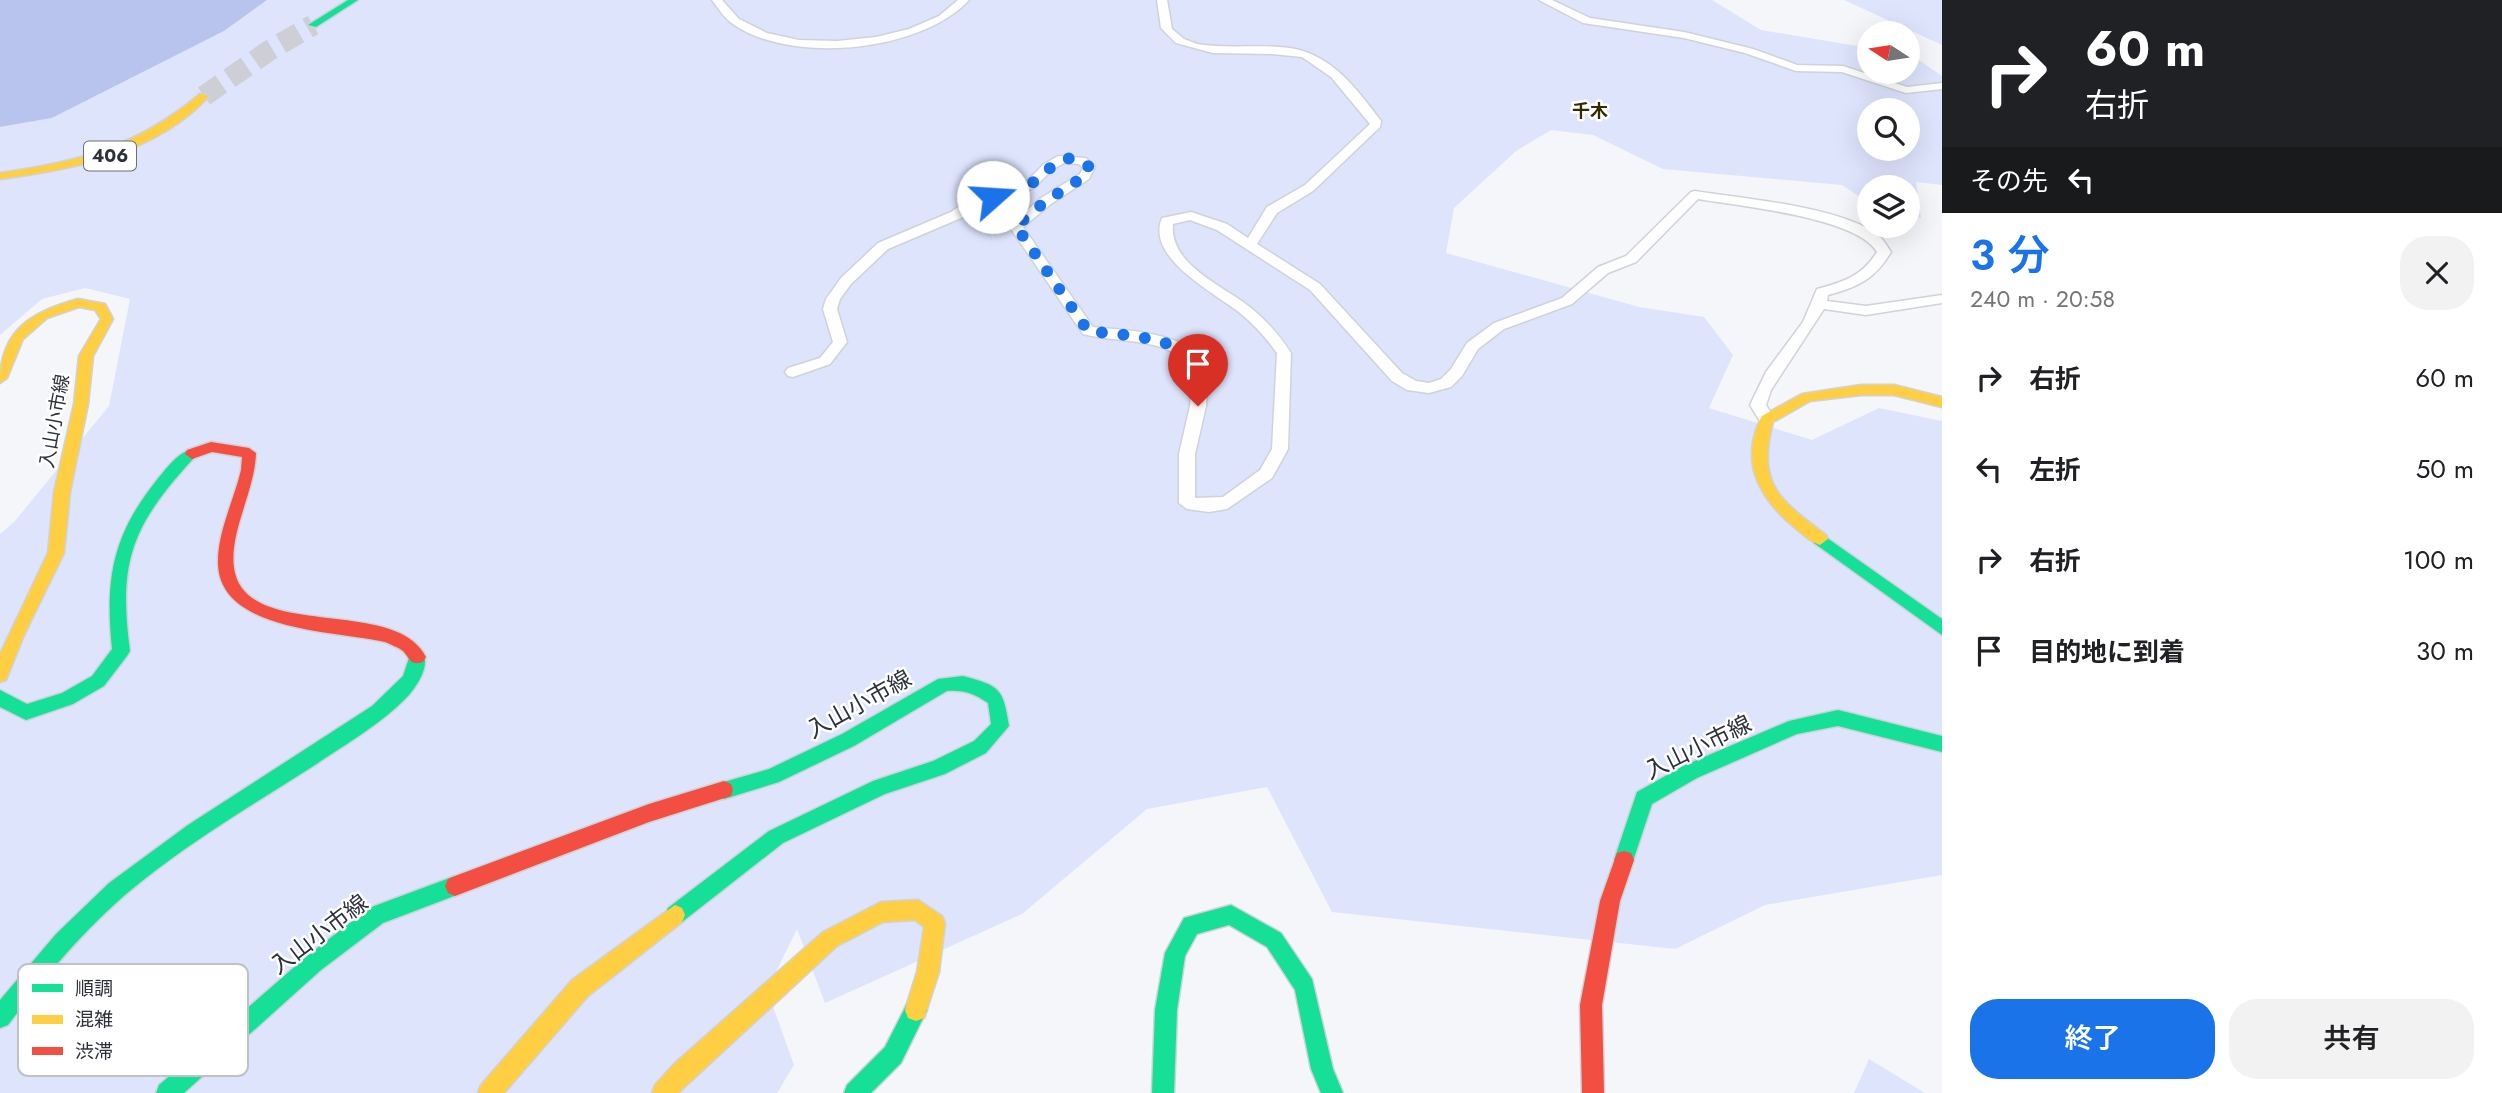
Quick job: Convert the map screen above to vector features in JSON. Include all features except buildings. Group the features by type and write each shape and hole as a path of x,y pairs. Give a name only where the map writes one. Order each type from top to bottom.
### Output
{"main road":[{"path":"313,25 354,0"},
{"name":"406","path":"0,176 93,162 126,149 192,108 204,96"},
{"name":"入山小市線","path":"0,378 17,337 42,315 78,303 100,307 107,319 86,356 81,404 62,492 56,553 16,635 0,675"},
{"path":"1942,402 1894,390 1861,390 1807,397 1767,419 1759,444 1760,479 1790,516 1942,628"},
{"path":"0,698 26,712 67,699 98,681 121,651 116,618 117,577 130,527 157,487 187,456 211,447 249,453 252,466 228,541 225,570 239,597 262,611 390,635 409,641 417,653 415,672 400,692 349,733 157,858 96,905 40,964"},
{"name":"入山小市線","path":"248,1021 314,963 376,915 649,813 772,776 848,740 944,684 963,683 980,688 996,699 1000,726 980,747 938,768 880,787 776,837 580,988 489,1093"},
{"name":"入山小市線","path":"1592,1093 1591,1005 1610,901 1644,798 1690,772 1795,727 1838,718 1942,744"},
{"path":"663,1093 683,1071 830,939 881,912 918,910 935,923 933,948 922,995 896,1050 855,1093"},
{"path":"1163,1093 1166,1010 1175,953 1191,925 1231,915 1274,940 1306,986 1322,1069 1332,1093"},
{"path":"0,1017 18,993"},
{"name":"入山小市線","path":"167,1093 186,1076"}],"street":[{"path":"717,0 729,17 746,30 794,41 830,44 866,42 895,36 946,16 964,0"},
{"path":"1162,0 1165,28 1174,37 1208,48 1296,52 1307,56 1348,89 1375,121 1376,125 1354,148 1308,188 1272,210 1248,246"},
{"path":"1544,0 1587,21 1684,35 1749,51 1796,68 1843,69 1906,90 1942,86"},
{"path":"793,372 825,361 840,342 830,309 833,299 846,281 883,246 956,215 973,203 1030,185 1048,167 1062,159 1083,161 1089,167 1085,176 1046,201 1016,226 1088,331 1176,346 1201,366 1199,393 1187,454 1187,503 1209,506 1227,503 1266,474 1280,449 1284,353 1245,309 1177,258 1166,243 1164,230 1167,221 1191,216 1222,227 1315,287 1397,377 1412,386 1429,388 1446,383 1457,372 1472,346 1499,326 1567,301 1603,270 1631,259 1695,195 1839,223 1869,235 1878,242 1884,252 1875,268 1860,282 1822,292 1820,304 1809,326 1761,391 1758,405 1767,419"},
{"path":"1820,304 1844,312 1868,312 1942,299"}],"shaded area":[{"path":"267,0 1712,0 1761,30 1857,46 1857,84 1920,84 1920,61 1942,76 1942,185 1920,182 1920,175 1857,175 1857,195 1842,185 1663,169 1593,135 1551,130 1516,151 1454,208 1446,253 1639,307 1704,317 1733,355 1709,408 1812,440 1879,408 1942,421 1942,875 1765,905 1675,949 1332,912 1267,787 1147,809 1022,914 825,1003 797,929 767,990 794,1065 777,1093 0,1093 0,534 15,521 109,406 130,299 85,288 42,299 0,335 0,127 52,118 224,31"},
{"path":"1844,0 1942,0 1942,45 1920,35 1920,21 1890,21"},
{"path":"1869,1059 1925,1093 1854,1093"}],"water":[{"path":"0,0 267,0 224,31 52,118 0,127"}],"tunnel":[{"path":"204,96 270,50 313,25"}],"traffic: fast":[{"path":"313,25 354,0"},
{"path":"0,698 26,712 67,699 98,681 121,651 117,619 119,567 135,522 166,479 192,454"},
{"path":"1820,539 1942,628"},
{"path":"43,964 98,906 164,852 378,711 410,681 417,657"},
{"path":"675,915 776,837 880,787 938,768 980,747 1000,726 996,699 980,688 963,683 944,684 848,740 772,776 724,790"},
{"path":"1624,860 1644,798 1690,772 1795,727 1838,718 1942,744"},
{"path":"248,1021 314,963 376,915 455,886"},
{"path":"1163,1093 1166,1010 1175,953 1191,925 1231,915 1274,940 1305,986 1322,1069 1332,1093"},
{"path":"0,1017 18,994"},
{"path":"855,1093 893,1055 916,1010"},
{"path":"167,1093 186,1076"}],"traffic: slow":[{"path":"0,176 57,167 109,153 158,131 204,96"},
{"path":"0,378 17,337 42,315 78,303 100,307 107,319 86,356 81,404 62,492 56,553 16,635 0,675"},
{"path":"1820,539 1788,514 1767,489 1760,460 1761,441 1767,419 1807,397 1861,390 1894,390 1942,402"},
{"path":"663,1093 683,1071 830,939 881,912 918,910 935,923 928,972 916,1010"},
{"path":"489,1093 580,988 675,915"}],"traffic: jam":[{"path":"192,454 211,447 249,453 244,488 227,547 229,582 239,597 256,608 280,616 389,636 407,645 417,657"},
{"path":"455,886 649,813 724,790"},
{"path":"1593,1093 1591,1005 1610,901 1624,860"}],"district":[{"name":"千木","path":"1590,111"}],"route":[{"path":"993,197 1030,185 1048,167 1062,159 1083,161 1089,167 1085,176 1029,213 1016,226 1088,331 1152,340 1176,346 1192,355 1201,366 1198,406"}]}
